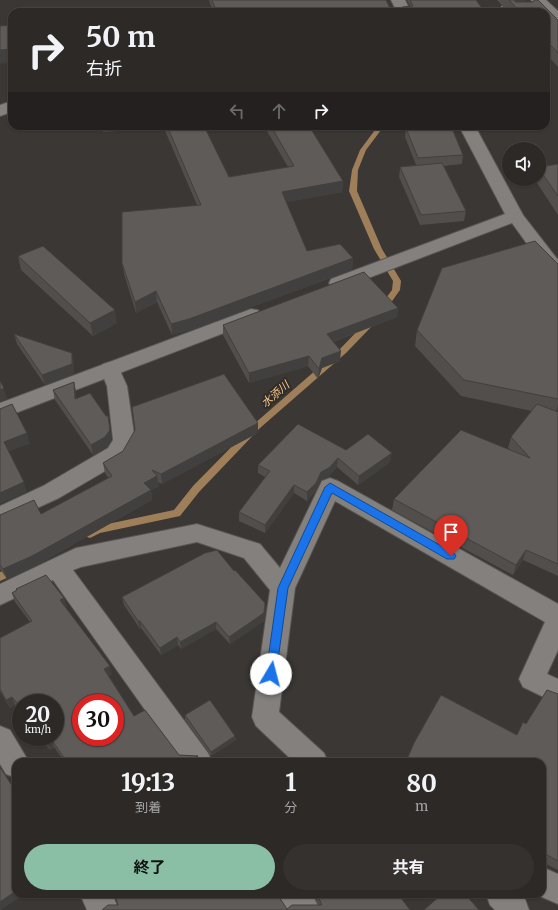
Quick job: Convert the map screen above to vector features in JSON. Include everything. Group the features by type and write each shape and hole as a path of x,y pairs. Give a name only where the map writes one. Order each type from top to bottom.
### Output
{"street":[{"path":"468,130 515,216 558,273"},
{"path":"323,288 515,216"},
{"path":"0,411 271,308"},
{"path":"0,516 51,492 116,454 124,440 117,386 110,369"},
{"path":"310,758 265,718 283,588 330,487 558,617"},
{"path":"0,595 76,558 197,533 252,551 283,588"},
{"path":"57,567 195,758"},
{"path":"558,622 532,679 558,692"},
{"path":"0,739 12,758"},
{"path":"546,884 558,889"},
{"path":"97,898 104,910"},
{"path":"296,898 305,910"},
{"path":"504,898 514,910"}],"building":[{"path":"212,0 386,0 390,8 215,8"},
{"path":"410,0 476,0 482,8 402,8 413,6"},
{"path":"509,0 515,0 515,2 532,2 538,0 546,8 516,8"},
{"path":"550,12 558,20 558,53 550,44"},
{"path":"8,25 8,49 0,50 0,26"},
{"path":"169,130 206,130 229,177 294,166 273,130 311,130 343,181 282,192 307,251 340,244 353,258 189,319 171,324 156,291 135,302 122,263 122,212 201,205"},
{"path":"407,130 453,130 463,155 418,158"},
{"path":"442,163 466,211 421,215 400,167"},
{"path":"558,164 558,196 546,179 546,166"},
{"path":"535,241 558,264 558,399 464,380 417,330 442,268"},
{"path":"43,246 115,310 90,323 18,256"},
{"path":"364,272 398,308 327,334 341,351 322,358 319,369 309,356 249,373 223,325"},
{"path":"14,334 72,353 72,364 42,375"},
{"path":"224,374 258,423 161,474 152,470 157,476 144,483 151,490 32,556 3,569 0,565 0,515 34,500 41,514 112,476 103,463 123,451 135,430 132,407"},
{"path":"0,381 4,388 0,390"},
{"path":"74,382 75,399 90,393 106,416 108,416 110,430 105,437 91,445 53,390"},
{"path":"12,404 27,433 4,442 24,482 0,493 0,409"},
{"path":"537,404 558,412 558,564 526,550 516,565 394,499 461,430 530,458 511,437"},
{"path":"298,424 346,450 368,434 392,453 359,476 338,458 329,468 321,472 316,483 307,492 294,485 265,525 239,512 270,471 258,465"},
{"path":"217,550 234,571 235,570 265,603 264,613 229,637 216,622 180,642 177,637 160,648 140,621 138,621 122,597 205,553"},
{"path":"46,575 64,598 60,600 110,666 104,669 120,694 72,694 72,746 124,746 124,700 134,716 145,710 179,755 198,756 194,758 64,758 56,746 64,746 64,694 12,694 12,697 6,700 0,689 0,638 32,621 12,593 17,590 16,589"},
{"path":"547,690 558,694 558,861 546,854 546,758 408,758 414,743 441,695 517,735 523,722 526,724"},
{"path":"210,700 235,736 211,752 185,715"},
{"path":"0,767 12,786 12,894 0,902"},
{"path":"280,898 287,909 292,905 322,905 319,898 401,898 410,910 102,910 108,905 118,905 116,899"},
{"path":"438,898 468,898 479,910 424,910"}],"waterway":[{"name":"水添川","path":"502,8 511,0"},
{"name":"水添川","path":"378,130 363,150 355,170 353,191 378,249 397,281 396,290 382,309"},
{"name":"水添川","path":"90,534 98,530 177,513 196,489 257,426 343,351 370,323"},
{"name":"水添川","path":"0,577 15,570"}],"route":[{"path":"271,674 283,588 330,487 451,556"}]}
